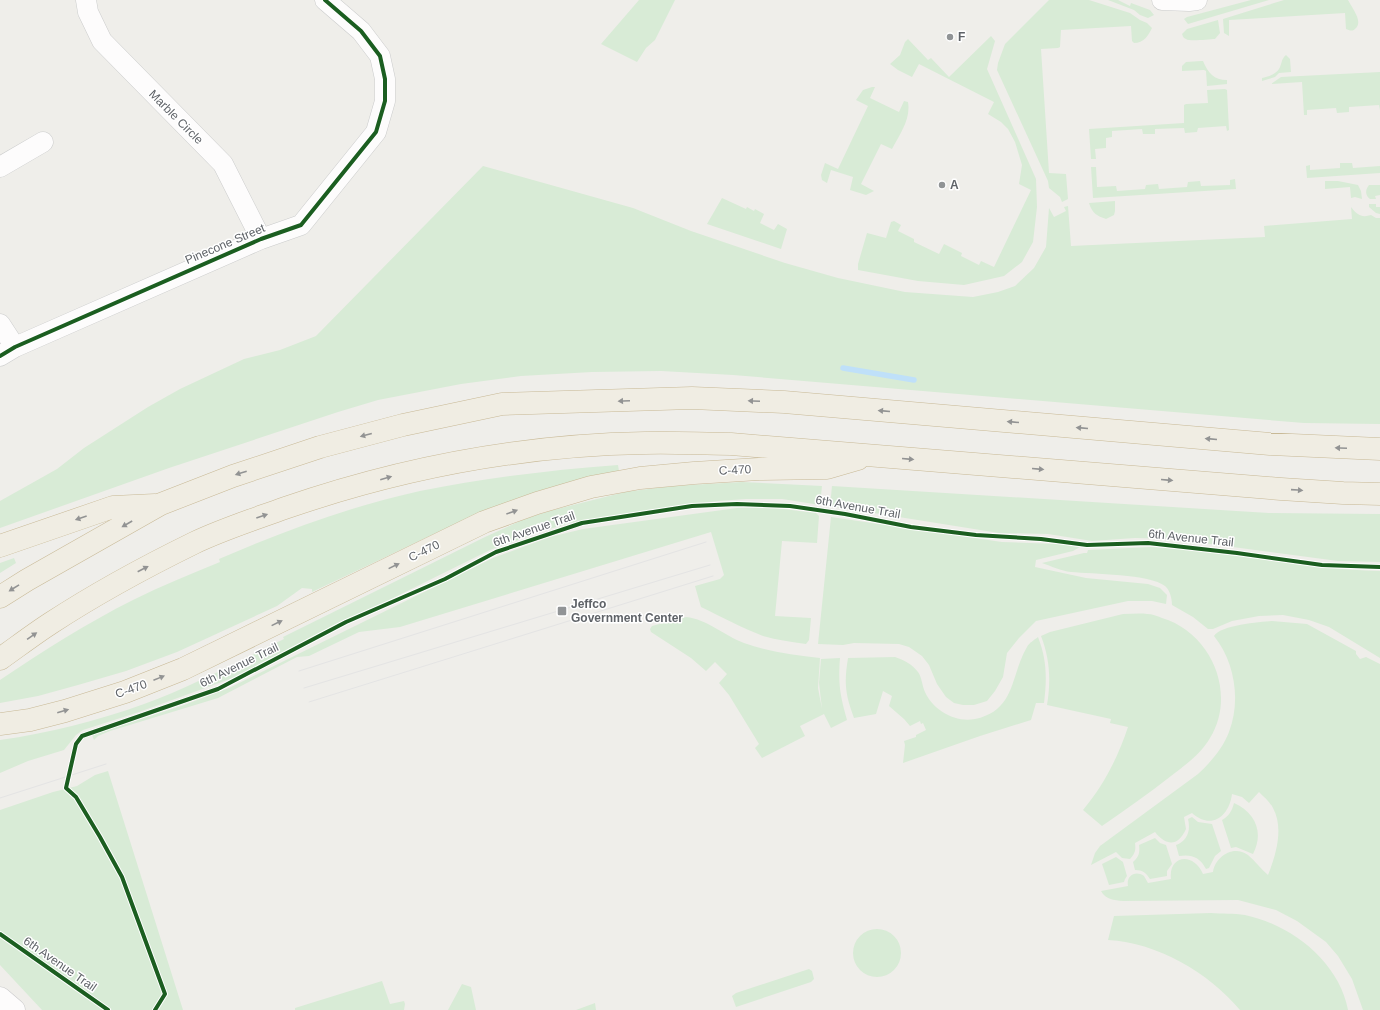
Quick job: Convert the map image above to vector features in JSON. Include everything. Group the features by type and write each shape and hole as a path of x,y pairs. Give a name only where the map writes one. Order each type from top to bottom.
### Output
{"highway":[{"path":"0,597 27,580 161,504 233,476 320,447 403,426 502,404 692,398 784,402 1270,444 1380,449"},
{"path":"0,659 51,623 118,582 196,542 236,525 319,496 402,473 444,464 518,452 646,443 731,444 1289,490 1380,494"},
{"name":"C-470","path":"0,724 30,720 65,711 124,692 183,668 484,522 537,503 591,487 640,478 694,472 827,468 869,455"},
{"path":"0,546 113,507 161,504"}],"main road":[{"path":"0,998 14,1010"}],"street":[{"name":"Marble Circle","path":"86,0 88,12 102,41 223,164 261,239"},
{"name":"Pinecone Street","path":"7,352 261,239 301,225 376,132 385,101 385,79 380,56 361,31 325,0"},
{"path":"1162,0 1189,2 1197,0"},
{"path":"0,167 43,142"},
{"path":"0,324 7,352"}],"green space":[{"path":"639,0 675,0 655,40 646,48 637,62 601,44"},
{"path":"1049,0 1089,0 1130,13 1147,23 1152,28 1143,40 1137,43 1132,41 1131,26 1061,30 1060,47 1041,49 1049,173 1066,174 1068,199 1062,202 1060,197 1049,188 1048,181 997,70 1005,44"},
{"path":"1108,0 1118,0 1130,6 1131,3 1150,10 1154,15 1148,18 1140,15 1134,10"},
{"path":"1251,0 1269,0 1188,24 1184,19 1187,17"},
{"path":"1284,0 1348,0 1358,19 1357,26 1353,30 1346,29 1345,13 1229,20 1229,36 1224,33 1223,19"},
{"path":"1218,20 1220,33 1215,39 1188,40 1185,39 1182,34 1187,29"},
{"path":"991,36 995,41 987,69 1036,179 1037,207 1033,242 1022,262 1004,276 964,285 918,281 858,270 858,264 867,233 886,238 891,222 894,221 901,225 898,231 914,239 914,242 939,254 944,244 962,253 961,256 979,265 981,261 994,267 1031,190 1019,184 1022,165 1015,142 1008,129 1001,122 988,114 994,102 919,64 912,77 890,64 900,55 905,42 908,39 928,60 931,58 949,77"},
{"path":"1286,55 1290,59 1291,72 1279,73 1275,77 1262,81 1262,78 1277,71"},
{"path":"1203,61 1212,75 1218,79 1227,80 1227,84 1207,86 1206,71 1182,71 1182,66 1186,62"},
{"path":"1380,72 1380,110 1379,105 1349,107 1349,112 1337,113 1336,108 1307,110 1307,115 1304,115 1302,82 1271,84 1281,77"},
{"path":"875,87 870,98 899,112 904,101 908,102 909,108 904,126 892,149 881,144 861,184 874,191 866,195 850,190 853,177 831,170 827,183 822,180 821,175 825,163 838,169 868,106 856,100 863,90"},
{"path":"1207,90 1227,90 1229,130 1227,131 1226,126 1198,128 1197,132 1185,133 1184,128 1155,129 1155,134 1143,134 1142,129 1112,131 1112,137 1106,138 1106,148 1095,149 1096,159 1091,159 1089,129 1184,123 1184,105 1208,103"},
{"path":"1340,163 1352,163 1353,168 1380,166 1380,173 1307,178 1306,166 1310,165 1310,170 1340,168"},
{"path":"483,166 633,208 691,231 785,263 838,278 905,292 973,297 998,292 1015,286 1034,268 1046,247 1049,208 1054,217 1066,211 1064,207 1068,206 1071,246 1265,237 1264,226 1352,219 1351,207 1360,215 1371,215 1376,218 1380,218 1380,424 1304,423 733,375 661,371 592,372 521,376 461,384 378,400 169,468 0,528 0,501 57,469 84,448 148,407 180,389 244,359 280,350 316,336"},
{"path":"1091,167 1096,167 1097,187 1116,186 1117,191 1145,189 1146,185 1158,184 1159,189 1187,187 1188,182 1200,181 1201,186 1230,185 1230,180 1235,179 1236,189 1093,198"},
{"path":"1325,181 1338,181 1358,185 1361,191 1362,199 1355,197 1351,198 1350,187 1325,189"},
{"path":"1369,185 1380,185 1380,195 1375,196 1376,199 1370,199 1366,194"},
{"path":"722,198 746,209 747,207 754,211 755,209 764,214 760,223 774,230 778,224 787,229 781,249 707,224"},
{"path":"1115,201 1114,215 1106,219 1095,214 1089,203"},
{"path":"1369,204 1376,204 1376,207 1380,207 1380,214 1376,213 1369,207"},
{"path":"618,465 619,471 587,478 505,503 438,532 312,592 312,589 302,588 277,606 177,652 126,671 78,685 38,696 0,703 0,680 32,658 99,618 133,600 220,562 219,559 268,539 343,512 420,491 518,475"},
{"path":"742,482 822,486 820,505 782,499 718,501 591,519 546,530 490,550 230,679 139,712 83,730 76,735 64,750 28,761 0,773 0,740 37,734 91,721 126,710 179,690 284,639 283,637 485,537 527,518 625,492 672,486"},
{"path":"832,486 1269,513 1380,514 1380,562 1338,561 1173,539 1135,538 1092,541 1048,534 999,533 830,506"},
{"path":"767,507 816,513 819,516 817,543 782,541 775,616 811,618 809,640 806,644 763,636 701,607 695,586 720,579 724,575 711,532 400,627 359,632 309,656 297,657 218,698 110,731 98,736 94,740 92,735 184,705 229,688 493,558 550,537 583,529 737,508"},
{"path":"831,517 1002,542 1059,544 1080,547 1073,551 1036,560 1035,567 1086,578 1148,584 1160,588 1167,595 1166,604 1152,601 1128,601 1036,621 1007,653 1003,677 987,701 974,705 954,703 946,697 937,684 929,665 922,656 909,647 899,644 818,644"},
{"path":"1151,547 1208,552 1322,567 1380,571 1380,658 1329,627 1309,620 1283,615 1259,616 1232,621 1213,629 1208,629 1193,617 1172,605 1168,590 1165,586 1158,582 1120,575 1060,570 1042,563 1087,553 1088,550"},
{"path":"14,558 16,563 0,573 0,563"},
{"path":"1123,614 1154,615 1180,626 1194,637 1206,651 1215,667 1220,685 1221,703 1218,721 1210,738 1197,754 1154,789 1102,826 1083,810 1110,770 1128,727 1110,723 1111,719 1047,705 1049,670 1041,636 1050,632"},
{"path":"686,617 694,618 709,624 737,640 753,646 782,653 820,658 818,688 822,709 819,683 821,659 840,658 840,689 847,720 831,728 824,714 800,726 805,736 762,758 755,748 759,744 729,695 719,683 727,674 715,662 706,671 691,658 651,632 650,629 652,626"},
{"path":"1272,621 1307,624 1356,651 1356,654 1360,659 1366,657 1380,664 1380,1010 1363,1010 1352,979 1338,956 1326,942 1297,921 1276,910 1238,900 1120,901 1108,898 1101,891 1128,886 1128,879 1134,874 1141,874 1148,883 1171,879 1173,865 1182,859 1188,859 1193,862 1199,867 1203,874 1213,872 1217,861 1221,857 1236,851 1248,855 1268,875 1278,842 1278,824 1272,806 1259,792 1249,803 1242,797 1232,794 1227,809 1223,815 1212,821 1199,818 1192,813 1184,817 1186,829 1183,835 1176,842 1168,842 1163,840 1155,832 1135,843 1135,852 1130,859 1122,858 1116,852 1091,865 1095,853 1100,846 1198,774 1212,760 1223,744 1233,720 1235,708 1234,682 1227,658 1214,636 1224,629 1250,623"},
{"path":"1038,637 1045,662 1045,694 1044,703 1036,703 1031,720 903,763 904,741 916,737 916,735 926,730 923,723 921,724 920,721 910,726 889,706 892,696 883,691 876,714 854,718 846,688 848,658 895,657 905,661 918,672 924,690 939,710 952,717 967,720 988,715 998,708 1005,700 1027,647"},
{"path":"108,771 183,1010 42,1010 0,965 0,810 53,792 77,786 95,775"},
{"path":"1234,803 1248,812 1256,824 1258,839 1253,854 1236,847 1231,848 1222,820 1230,813"},
{"path":"1192,817 1198,822 1212,824 1221,851 1215,856 1209,868 1206,869 1204,865 1195,857 1179,856 1176,845 1183,841 1187,835 1189,828 1188,819"},
{"path":"1155,838 1160,843 1166,845 1172,864 1167,871 1167,876 1150,879 1144,872 1135,870 1133,862 1139,854 1139,845"},
{"path":"1116,857 1123,862 1127,876 1124,882 1109,885 1102,864"},
{"path":"1211,913 1245,915 1263,920 1280,927 1296,937 1311,948 1324,961 1335,976 1343,993 1348,1010 1240,1010 1213,983 1181,962 1163,953 1145,947 1127,942 1108,940 1114,916"},
{"path":"872,929 882,929 891,933 897,939 901,948 901,958 897,967 891,973 882,977 872,977 863,973 857,967 853,958 853,948 857,939 863,933"},
{"path":"809,969 812,971 814,979 811,982 736,1007 732,996 736,993"},
{"path":"382,981 390,1004 404,1001 404,1010 295,1010 295,1008"},
{"path":"462,984 471,987 476,1010 448,1010"},
{"path":"595,1003 596,1010 576,1010"}],"waterway":[{"path":"843,368 914,380"}],"tram line":[{"path":"299,671 706,542"},
{"path":"304,688 710,565"},
{"path":"309,702 713,576"},
{"path":"0,798 106,764"}],"cycle path":[{"path":"0,356 15,347 261,239 301,225 376,132 385,101 385,79 380,56 361,31 325,0"},
{"name":"6th Avenue Trail","path":"155,1010 165,994 122,877 76,797 66,788 76,744 82,736 218,689 346,622 445,579 496,552 582,523 692,506 737,504 790,506 845,514 911,527 976,535 1041,539 1087,545 1148,543 1237,553 1322,565 1380,567"},
{"name":"6th Avenue Trail","path":"0,934 108,1010"}],"place":[{"name":"F","path":"950,37"},
{"name":"A","path":"942,185"},
{"name":"Jeffco Government Center","path":"562,611"}]}
